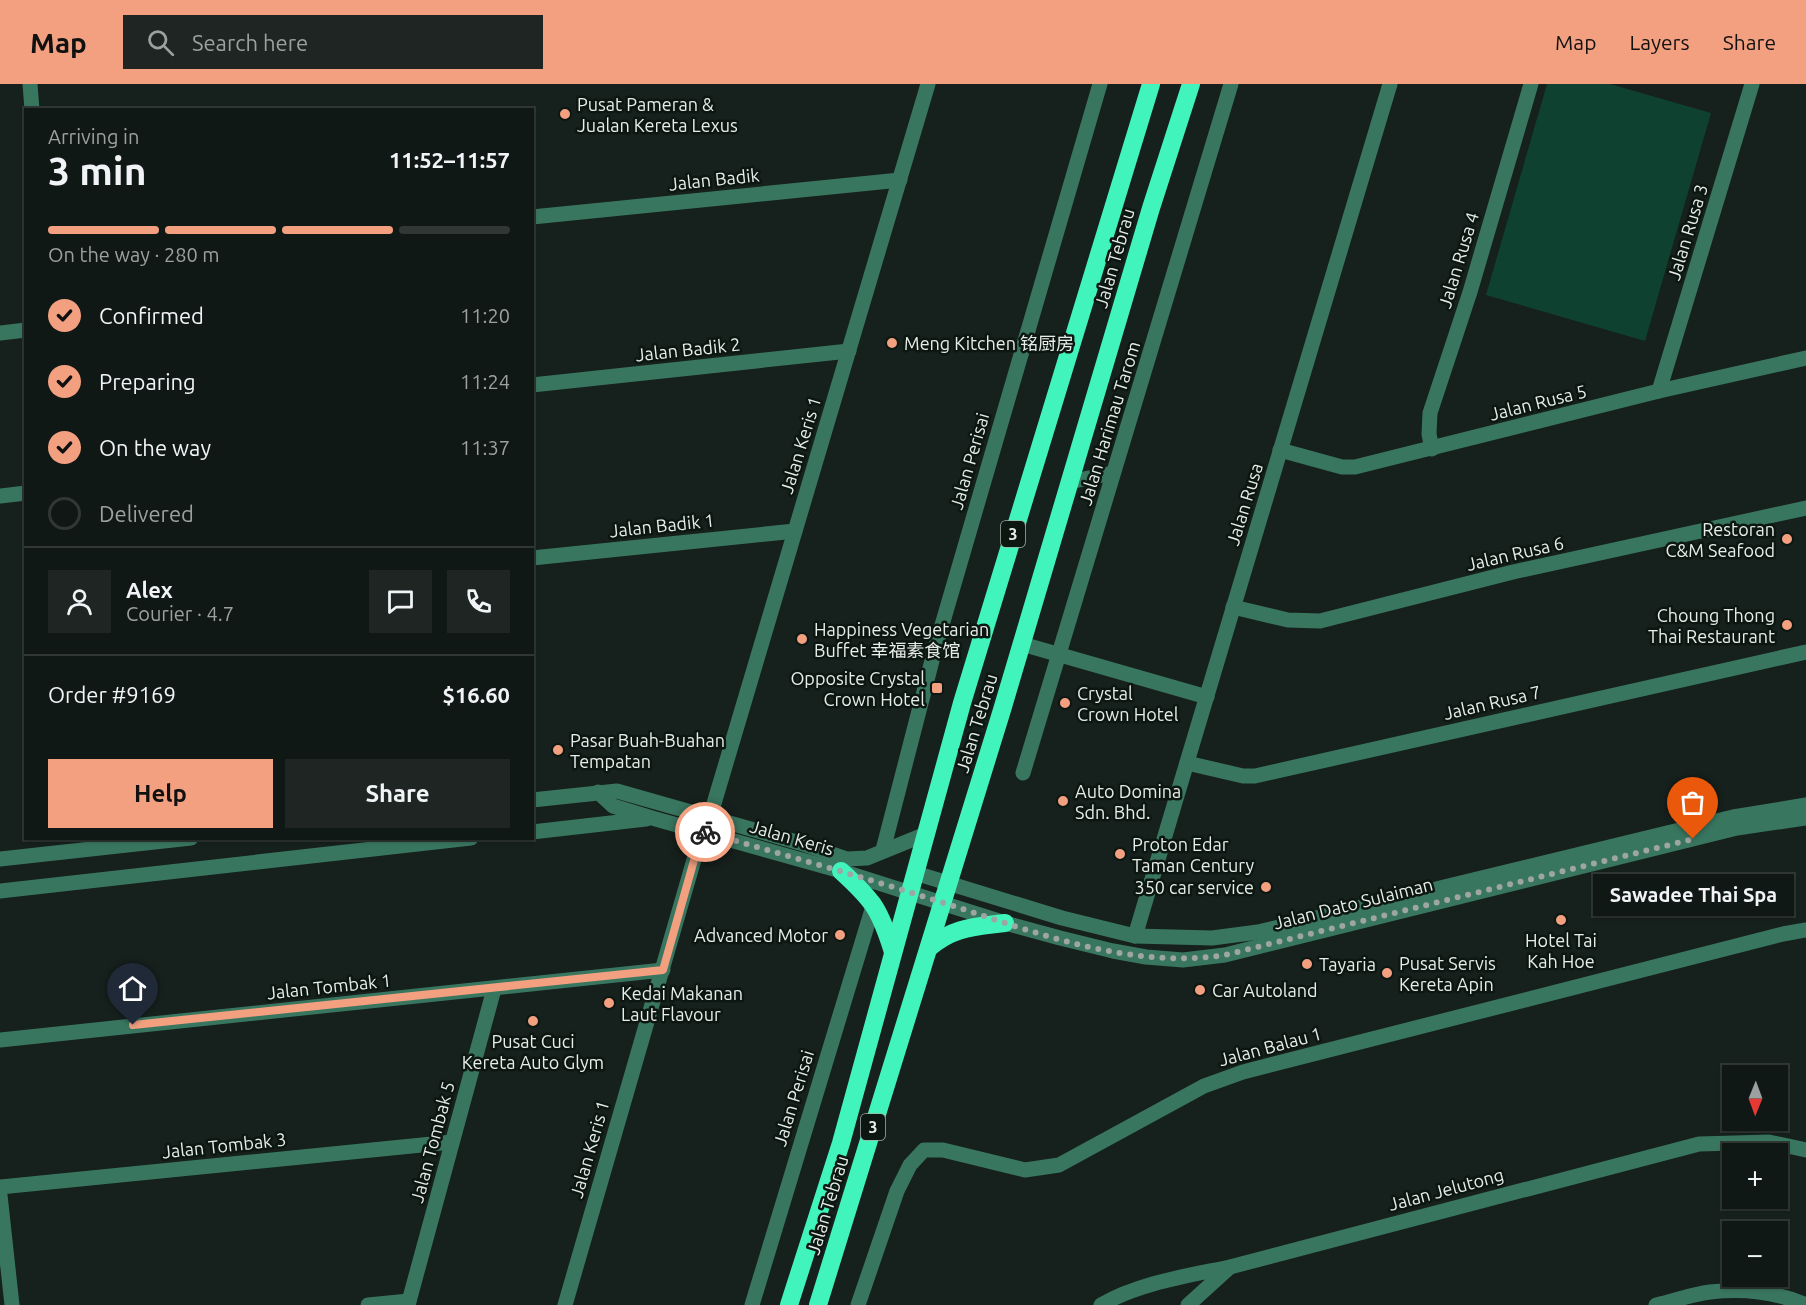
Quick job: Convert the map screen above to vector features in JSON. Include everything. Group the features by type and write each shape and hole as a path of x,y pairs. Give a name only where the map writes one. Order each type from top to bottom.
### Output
{"highway":[{"name":"Jalan Tebrau","path":"789,1305 841,1143 962,703 1150,84"},
{"path":"1151,208 1180,84"},
{"name":"Jalan Tebrau","path":"818,1305 1022,645 1151,208 1191,84"},
{"path":"841,871 874,903 882,917 893,952"},
{"path":"929,948 942,937 956,931 1005,923"}],"street":[{"path":"30,84 32,108"},
{"name":"Jalan Keris 1","path":"710,817 928,84"},
{"name":"Jalan Perisai","path":"883,850 935,649 1100,84"},
{"name":"Jalan Harimau Tarom","path":"1023,772 1231,84"},
{"name":"Jalan Rusa","path":"1135,936 1390,84"},
{"name":"Jalan Rusa 4","path":"1432,449 1429,434 1430,413 1470,292 1531,84"},
{"name":"Jalan Rusa 3","path":"1659,391 1752,84"},
{"name":"Jalan Badik","path":"534,217 900,180"},
{"path":"0,333 24,330"},
{"name":"Jalan Badik 2","path":"534,385 849,351"},
{"name":"Jalan Rusa 5","path":"1280,450 1342,467 1355,467 1659,391 1806,358"},
{"path":"1070,482 1113,473"},
{"path":"0,496 24,493"},
{"name":"Jalan Rusa 6","path":"1233,607 1288,620 1320,621 1513,573 1806,508"},
{"name":"Jalan Badik 1","path":"534,558 795,531"},
{"path":"1022,645 1206,696"},
{"name":"Jalan Rusa 7","path":"1187,763 1243,776 1255,776 1806,652"},
{"name":"Jalan Keris","path":"534,800 617,791 800,843 847,859 867,858 926,834"},
{"name":"Jalan Keris","path":"598,792 613,806 910,892"},
{"name":"Jalan Dato Sulaiman","path":"915,873 1062,918 1135,936 1212,938 1258,932 1732,817 1806,805"},
{"path":"534,832 652,818"},
{"name":"Jalan Dato Sulaiman","path":"910,892 1005,923 1113,951 1183,960 1212,957 1737,828 1806,818"},
{"name":"Jalan Keris 1","path":"565,1305 702,832"},
{"path":"60,854 84,840"},
{"path":"0,891 453,840"},
{"path":"0,859 60,854 147,841"},
{"name":"Jalan Perisai","path":"752,1305 874,903"},
{"name":"Jalan Balau 1","path":"858,1305 897,1191 910,1165 924,1150 943,1150 1025,1170 1059,1164 1204,1086 1233,1075 1806,930"},
{"name":"Jalan Tombak 1","path":"0,1040 663,970"},
{"name":"Jalan Tombak 5","path":"409,1303 494,989"},
{"name":"Jalan Tombak 3","path":"0,1187 452,1142"},
{"name":"Jalan Jelutong","path":"1101,1305 1148,1286 1184,1276 1230,1267 1700,1144 1769,1142 1806,1150"},
{"path":"0,1195 12,1305"},
{"path":"1188,1305 1230,1267"},
{"path":"1656,1305 1709,1292 1760,1291 1806,1305"},
{"path":"368,1305 409,1303"}],"green space":[{"path":"1547,84 1610,84 1711,113 1645,341 1486,295"}],"way so far":[{"path":"705,832 1042,933 1113,951 1183,960 1225,955 1693,839"}],"place":[{"name":"Pusat Pameran & Jualan Kereta Lexus","path":"565,114"},
{"name":"Meng Kitchen 铭厨房","path":"892,343"},
{"name":"Restoran C&M Seafood","path":"1787,539"},
{"name":"Choung Thong Thai Restaurant","path":"1787,625"},
{"name":"Happiness Vegetarian Buffet 幸福素食馆","path":"802,639"},
{"name":"Opposite Crystal Crown Hotel","path":"937,688"},
{"name":"Crystal Crown Hotel","path":"1065,703"},
{"name":"Pasar Buah-Buahan Tempatan","path":"558,750"},
{"name":"Auto Domina Sdn. Bhd.","path":"1063,801"},
{"name":"Sawadee Thai Spa","path":"1693,839"},
{"name":"Proton Edar Taman Century","path":"1120,854"},
{"name":"350 car service","path":"1266,887"},
{"name":"Hotel Tai Kah Hoe","path":"1561,920"},
{"name":"Advanced Motor","path":"840,935"},
{"name":"Tayaria","path":"1307,964"},
{"name":"Pusat Servis Kereta Apin","path":"1387,973"},
{"name":"Car Autoland","path":"1200,990"},
{"name":"Kedai Makanan Laut Flavour","path":"609,1003"},
{"name":"Pusat Cuci Kereta Auto Glym","path":"533,1021"}],"route":[{"path":"133,1025 663,970 702,832 705,832"}]}
